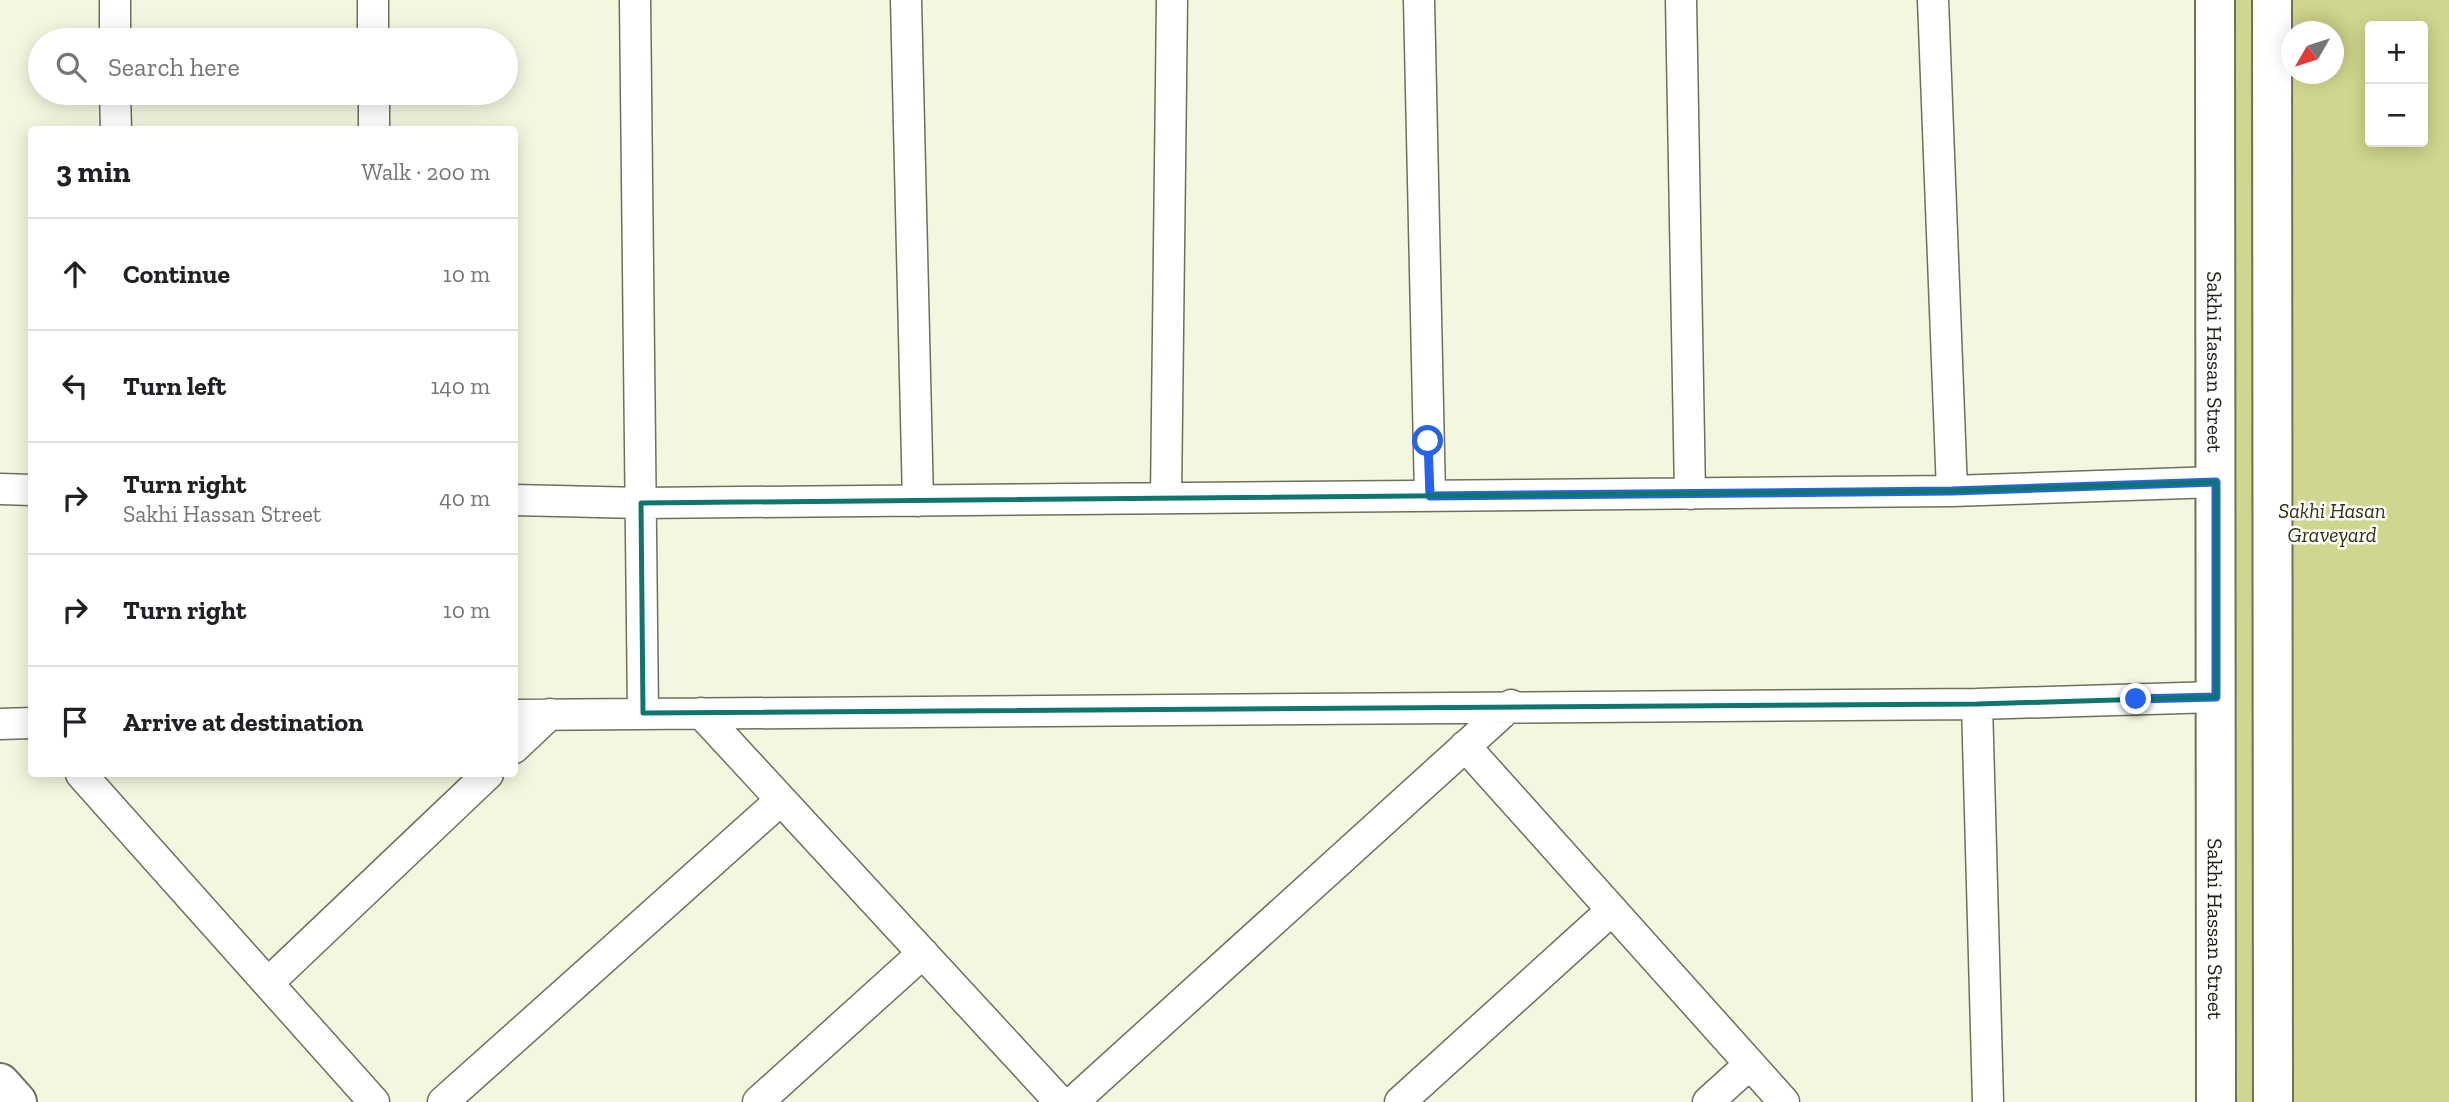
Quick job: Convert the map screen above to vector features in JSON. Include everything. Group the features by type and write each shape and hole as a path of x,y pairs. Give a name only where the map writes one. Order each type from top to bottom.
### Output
{"street":[{"path":"115,0 115,28"},
{"path":"373,0 373,28"},
{"path":"635,0 643,713"},
{"path":"906,0 918,500"},
{"path":"1166,498 1172,0"},
{"path":"1419,0 1430,496"},
{"path":"1681,0 1690,494"},
{"path":"1933,0 1952,491"},
{"name":"Sakhi Hassan Street","path":"2215,0 2216,1102"},
{"path":"2272,0 2273,1102"},
{"path":"115,105 116,126"},
{"path":"374,105 374,126"},
{"path":"518,500 641,503 1690,494 1952,491 2216,482"},
{"path":"0,489 28,490"},
{"path":"518,715 1511,705 1978,704 2216,697"},
{"path":"1978,704 1988,1102"},
{"path":"1073,1102 1511,705"},
{"path":"701,713 1060,1102"},
{"path":"518,744 550,714"},
{"path":"0,724 28,723"},
{"path":"1465,746 1784,1102"},
{"path":"84,777 374,1102"},
{"path":"268,983 485,777"},
{"path":"443,1102 781,800"},
{"path":"1400,1102 1612,910"},
{"path":"758,1102 923,953"},
{"path":"1708,1102 1750,1064"},
{"path":"0,1083 17,1102"}],"highlighted area":[{"path":"2216,482 2216,697 1977,704 643,713 641,503 1952,491"}],"green space":[{"name":"Sakhi Hasan Graveyard","path":"2214,0 2449,0 2449,1102 2216,1102"}],"route":[{"path":"1428,441 1430,496 1952,491 2216,482 2216,697 2136,699"}]}
